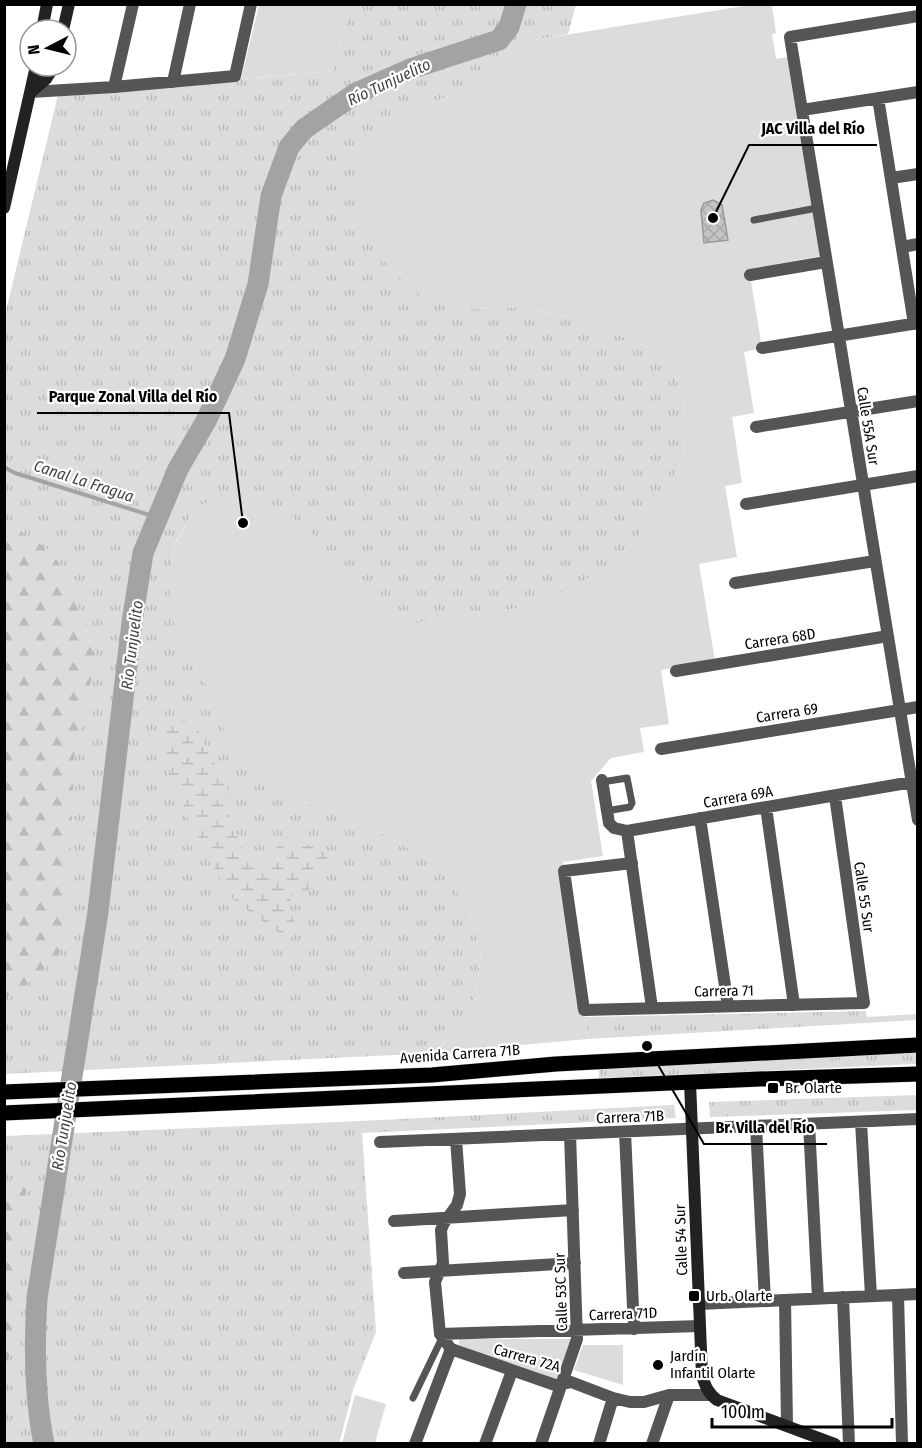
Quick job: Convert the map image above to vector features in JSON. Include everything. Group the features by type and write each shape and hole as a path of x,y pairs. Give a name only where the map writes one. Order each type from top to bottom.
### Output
{"main road":[{"name":"Avenida Carrera 71B","path":"4,1092 348,1079 600,1061 918,1045"},
{"path":"4,1113 918,1074"}],"street":[{"path":"114,87 133,4"},
{"path":"173,82 190,4"},
{"path":"31,92 235,76 251,4"},
{"name":"Calle 55A Sur","path":"918,16 790,37 862,485 900,710 915,782 918,820"},
{"path":"4,208 34,78"},
{"path":"31,92 47,78"},
{"path":"802,110 918,92"},
{"path":"762,348 916,323 878,98"},
{"path":"891,178 918,174"},
{"path":"902,247 918,244"},
{"path":"750,275 826,262"},
{"path":"756,427 918,401"},
{"path":"746,504 918,476"},
{"path":"735,583 875,561"},
{"name":"Carrera 68D","path":"676,671 888,636"},
{"name":"Carrera 69","path":"661,748 918,707"},
{"path":"602,781 609,823 614,828 627,831 652,1008"},
{"name":"Carrera 69A","path":"627,831 915,782"},
{"name":"Calle 55 Sur","path":"835,796 864,1003"},
{"path":"766,807 794,1005"},
{"path":"700,818 728,1006"},
{"name":"Carrera 71","path":"632,863 564,872 584,1010 864,1003"},
{"name":"Calle 54 Sur","path":"690,1082 702,1375 710,1395"},
{"name":"Carrera 71B","path":"380,1142 918,1119"},
{"path":"861,1122 871,1296"},
{"path":"809,1124 818,1298"},
{"path":"756,1126 765,1301"},
{"path":"625,1132 634,1329"},
{"name":"Calle 53C Sur","path":"541,1443 575,1347 578,1330 570,1134"},
{"path":"414,1443 451,1348 441,1336 435,1282 443,1263 441,1230 457,1205 460,1194 456,1139"},
{"path":"394,1221 573,1210"},
{"path":"404,1274 575,1263"},
{"path":"699,1304 918,1294"},
{"path":"898,1295 902,1443"},
{"path":"843,1297 849,1443"},
{"path":"785,1300 787,1425"},
{"name":"Carrera 71D","path":"441,1336 700,1326"},
{"name":"Carrera 72A","path":"451,1348 555,1385 571,1382 630,1402 644,1402 669,1395 710,1395 723,1402 835,1443"},
{"path":"485,1443 512,1371"},
{"path":"652,1443 669,1395"},
{"path":"598,1443 614,1398"}],"lane":[{"path":"754,220 817,208"},
{"path":"602,781 627,778 632,803 630,807 606,811"},
{"path":"413,1398 441,1336"}],"green space":[{"path":"259,5 351,5 333,71 241,79"},
{"path":"351,5 576,5 568,34 534,40 514,62 489,80 374,128 476,309 519,307 579,319 644,345 673,370 682,393 687,427 682,462 663,499 635,541 604,570 565,591 517,608 477,616 416,623 345,570 313,535 285,512 197,507 175,543 169,585 189,658 203,677 217,709 284,797 346,814 427,858 452,883 470,913 481,955 476,995 459,1024 436,1053 5,1074 4,319 58,95 333,71"},
{"path":"750,5 772,5 776,33 772,34 776,59 788,57 821,256 749,269 762,348 744,352 754,413 732,417 742,483 725,486 737,557 699,564 715,661 661,670 669,724 640,728 644,752 611,758 591,781 603,856 563,862 588,1039 436,1053 459,1024 476,995 481,955 470,913 452,883 427,858 346,814 284,797 252,778 229,742 203,677 189,658 173,621 169,585 175,544 197,507 224,495 258,500 285,512 313,535 345,569 416,623 477,616 517,608 565,591 604,570 635,541 663,499 682,462 687,427 682,393 673,370 644,345 579,319 519,307 476,309 452,306 423,297 398,277 367,236 356,209 355,177 359,150 374,128 489,80 514,62 534,40"},
{"path":"4,528 21,532 54,553 64,580 85,619 95,662 74,756 69,894 62,948 57,956 21,990 5,997"},
{"path":"176,720 187,722 198,731 227,787 228,811 237,837 250,860 266,868 283,836 330,852 313,888 291,896 290,912 298,929 291,938 274,930 224,890 219,876 201,847 197,831 186,816 180,790 171,778 164,745 164,734 169,724"},
{"path":"866,1011 867,1017 918,1014 917,1020 588,1039 585,1017"},
{"path":"918,1053 917,1064 599,1078 599,1069 725,1060"},
{"path":"917,1095 917,1110 710,1117 709,1102"},
{"path":"674,1105 676,1118 362,1133 376,1332 353,1390 339,1444 5,1443 4,1136"},
{"path":"5,1181 26,1186 9,1359 5,1363"},
{"path":"459,1339 571,1339 556,1383 459,1345"},
{"path":"583,1345 623,1345 623,1385 574,1370"},
{"path":"355,1395 386,1404 375,1443 342,1443"}],"building":[{"path":"713,200 722,205 728,240 704,243 701,210 704,203"}],"waterway":[{"name":"Río Tunjuelito","path":"44,1444 38,1407 36,1371 37,1298 98,912 132,622 143,553 178,469 206,421 235,359 258,284 271,196 289,147 304,129 356,93 410,69 499,40 509,27 516,4"},
{"name":"Canal La Fragua","path":"4,467 15,473 156,517"}],"place":[{"name":"JAC Villa del Río","path":"713,218"},
{"name":"Parque Zonal Villa del Río","path":"243,523"},
{"name":"Br. Villa del Río","path":"647,1046"},
{"name":"Br. Olarte","path":"773,1088"},
{"name":"Urb. Olarte","path":"694,1296"},
{"name":"Jardín Infantil Olarte","path":"658,1365"}]}
